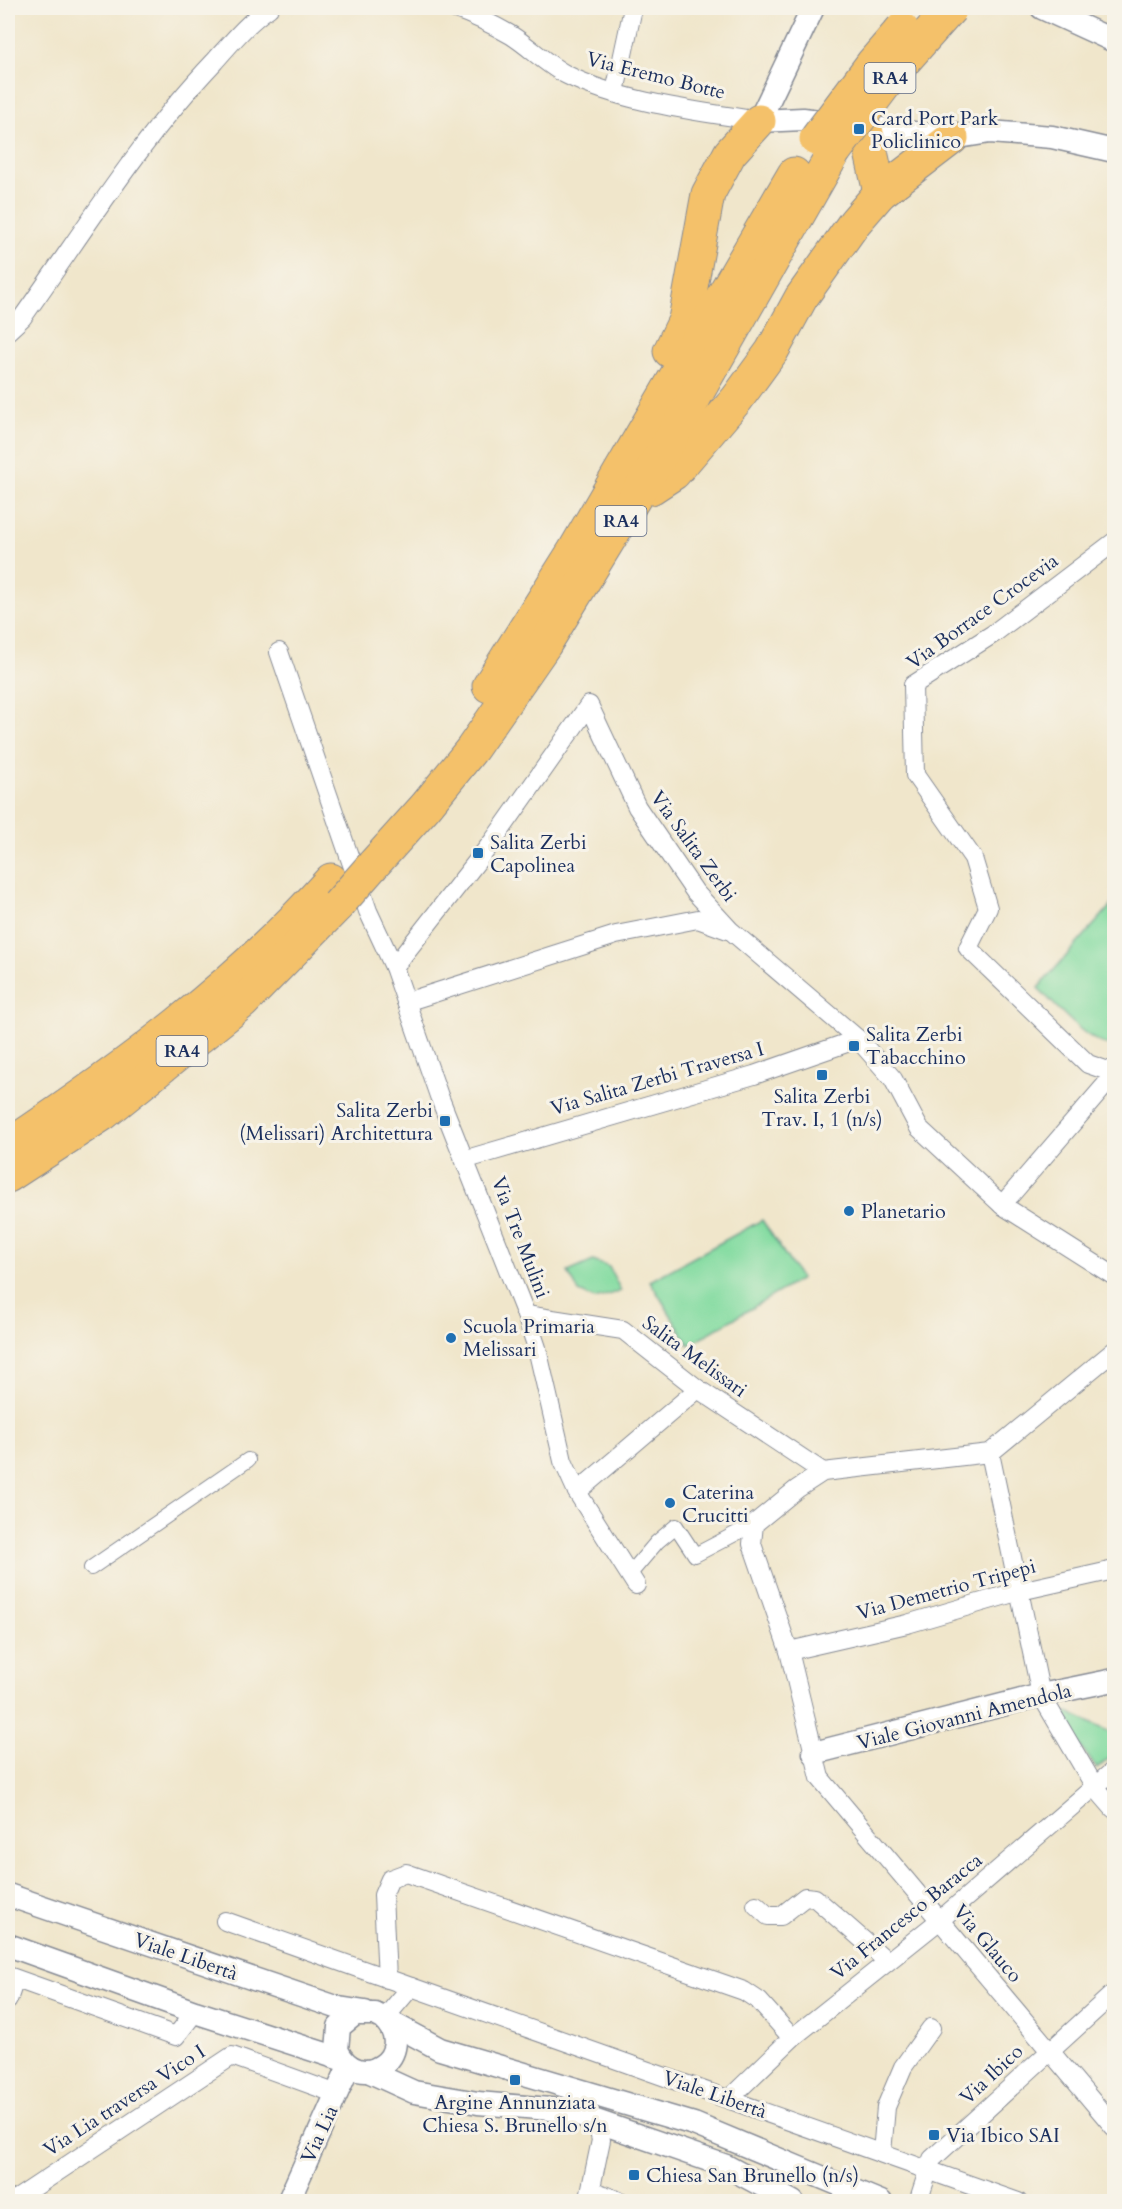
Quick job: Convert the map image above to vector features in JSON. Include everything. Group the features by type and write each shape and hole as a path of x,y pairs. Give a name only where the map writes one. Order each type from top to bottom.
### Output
{"highway":[{"name":"RA4","path":"8,1176 103,1114 243,1002 369,854 426,806 472,749 546,644 626,489 872,64 921,8"},
{"name":"RA4","path":"825,145 951,8"},
{"path":"759,121 730,153 708,194 686,320 629,435 626,489 674,472 737,399 772,351 801,298 855,222 880,193 952,138"},
{"path":"866,129 880,193"},
{"name":"RA4","path":"8,1146 106,1081 219,992 290,925 335,892"}],"street":[{"path":"8,331 22,318 139,148 256,16 269,8"},
{"name":"Via Eremo Botte","path":"453,8 484,20 565,74 615,92 692,110 759,121"},
{"path":"615,92 633,8"},
{"path":"813,8 759,121 803,119 866,129 952,138 990,132 1042,136 1114,151"},
{"path":"1042,8 1114,41"},
{"name":"Via Borrace Crocevia","path":"1114,542 993,634 913,685 915,775 973,858 988,908 968,948 1088,1064 1114,1074"},
{"name":"Via Tre Mulini","path":"279,652 368,911 394,967 439,1096 466,1159 526,1315 537,1348 563,1461 577,1492 632,1580"},
{"name":"Via Salita Zerbi","path":"394,967 493,841 589,705 637,807 695,892 730,930 858,1038 893,1079 919,1128 1002,1205 1114,1276"},
{"path":"406,1002 616,935 698,919 730,930"},
{"name":"Via Salita Zerbi Traversa I","path":"466,1159 754,1075 858,1038"},
{"path":"1002,1205 1114,1074"},
{"name":"Salita Melissari","path":"526,1315 623,1330 698,1389 823,1472"},
{"path":"632,1580 657,1542 676,1526 695,1555 754,1524 797,1489 823,1472 990,1453 1114,1351"},
{"path":"577,1492 698,1389"},
{"path":"990,1453 1041,1695 1095,1787 1114,1809"},
{"path":"91,1568 248,1460"},
{"name":"Via Glauco","path":"754,1524 752,1544 789,1650 820,1778 1114,2127"},
{"name":"Via Demetrio Tripepi","path":"789,1650 907,1624 1020,1591 1114,1570"},
{"name":"Viale Giovanni Amendola","path":"814,1753 1041,1695 1114,1680"},
{"name":"Via Francesco Baracca","path":"729,2099 792,2037 939,1920 1114,1770"},
{"path":"387,1979 383,1895 390,1879 406,1873 744,1991 759,2001 792,2037"},
{"name":"Viale Libertà","path":"8,1895 328,2004 374,2016 440,2049 694,2124 881,2202"},
{"path":"756,1905 768,1916 781,1916 805,1897 815,1899 887,1962"},
{"name":"Viale Libertà","path":"225,1921 1018,2202"},
{"path":"8,1945 195,2012 353,2065 414,2092 478,2103 562,2110 596,2121 726,2166 793,2202"},
{"path":"8,2000 11,1977 176,2036 195,2012"},
{"path":"353,2065 336,2044 339,2027 350,2016 374,2016 411,1987"},
{"name":"Via Ibico","path":"918,2202 932,2159 1114,1993"},
{"path":"353,2065 386,2063 394,2049 393,2032 374,2016"},
{"path":"882,2153 886,2108 903,2067 931,2028"},
{"name":"Via Lia traversa Vico I","path":"12,2202 231,2056 337,2094"},
{"name":"Via Lia","path":"288,2202 337,2094 353,2065"},
{"path":"596,2121 601,2140 589,2196 621,2202"}],"green space":[{"path":"1114,902 1114,1045 1095,1040 1084,1033 1038,988"},
{"path":"762,1220 801,1279 689,1345 650,1281"},
{"path":"593,1261 609,1267 621,1291 595,1299 579,1292 568,1272"},
{"path":"1068,1712 1114,1734 1114,1754 1097,1769 1058,1716"}],"place":[{"name":"Card Port Park Policlinico","path":"859,129"},
{"name":"Salita Zerbi Capolinea","path":"478,853"},
{"name":"Salita Zerbi Tabacchino","path":"854,1046"},
{"name":"Salita Zerbi Trav. I, 1 (n/s)","path":"822,1075"},
{"name":"Salita Zerbi (Melissari) Architettura","path":"445,1121"},
{"name":"Planetario","path":"849,1211"},
{"name":"Scuola Primaria Melissari","path":"451,1338"},
{"name":"Caterina Crucitti","path":"670,1503"},
{"name":"Argine Annunziata Chiesa S. Brunello s/n","path":"515,2080"},
{"name":"Via Ibico SAI","path":"934,2135"},
{"name":"Chiesa San Brunello (n/s)","path":"634,2175"}]}
